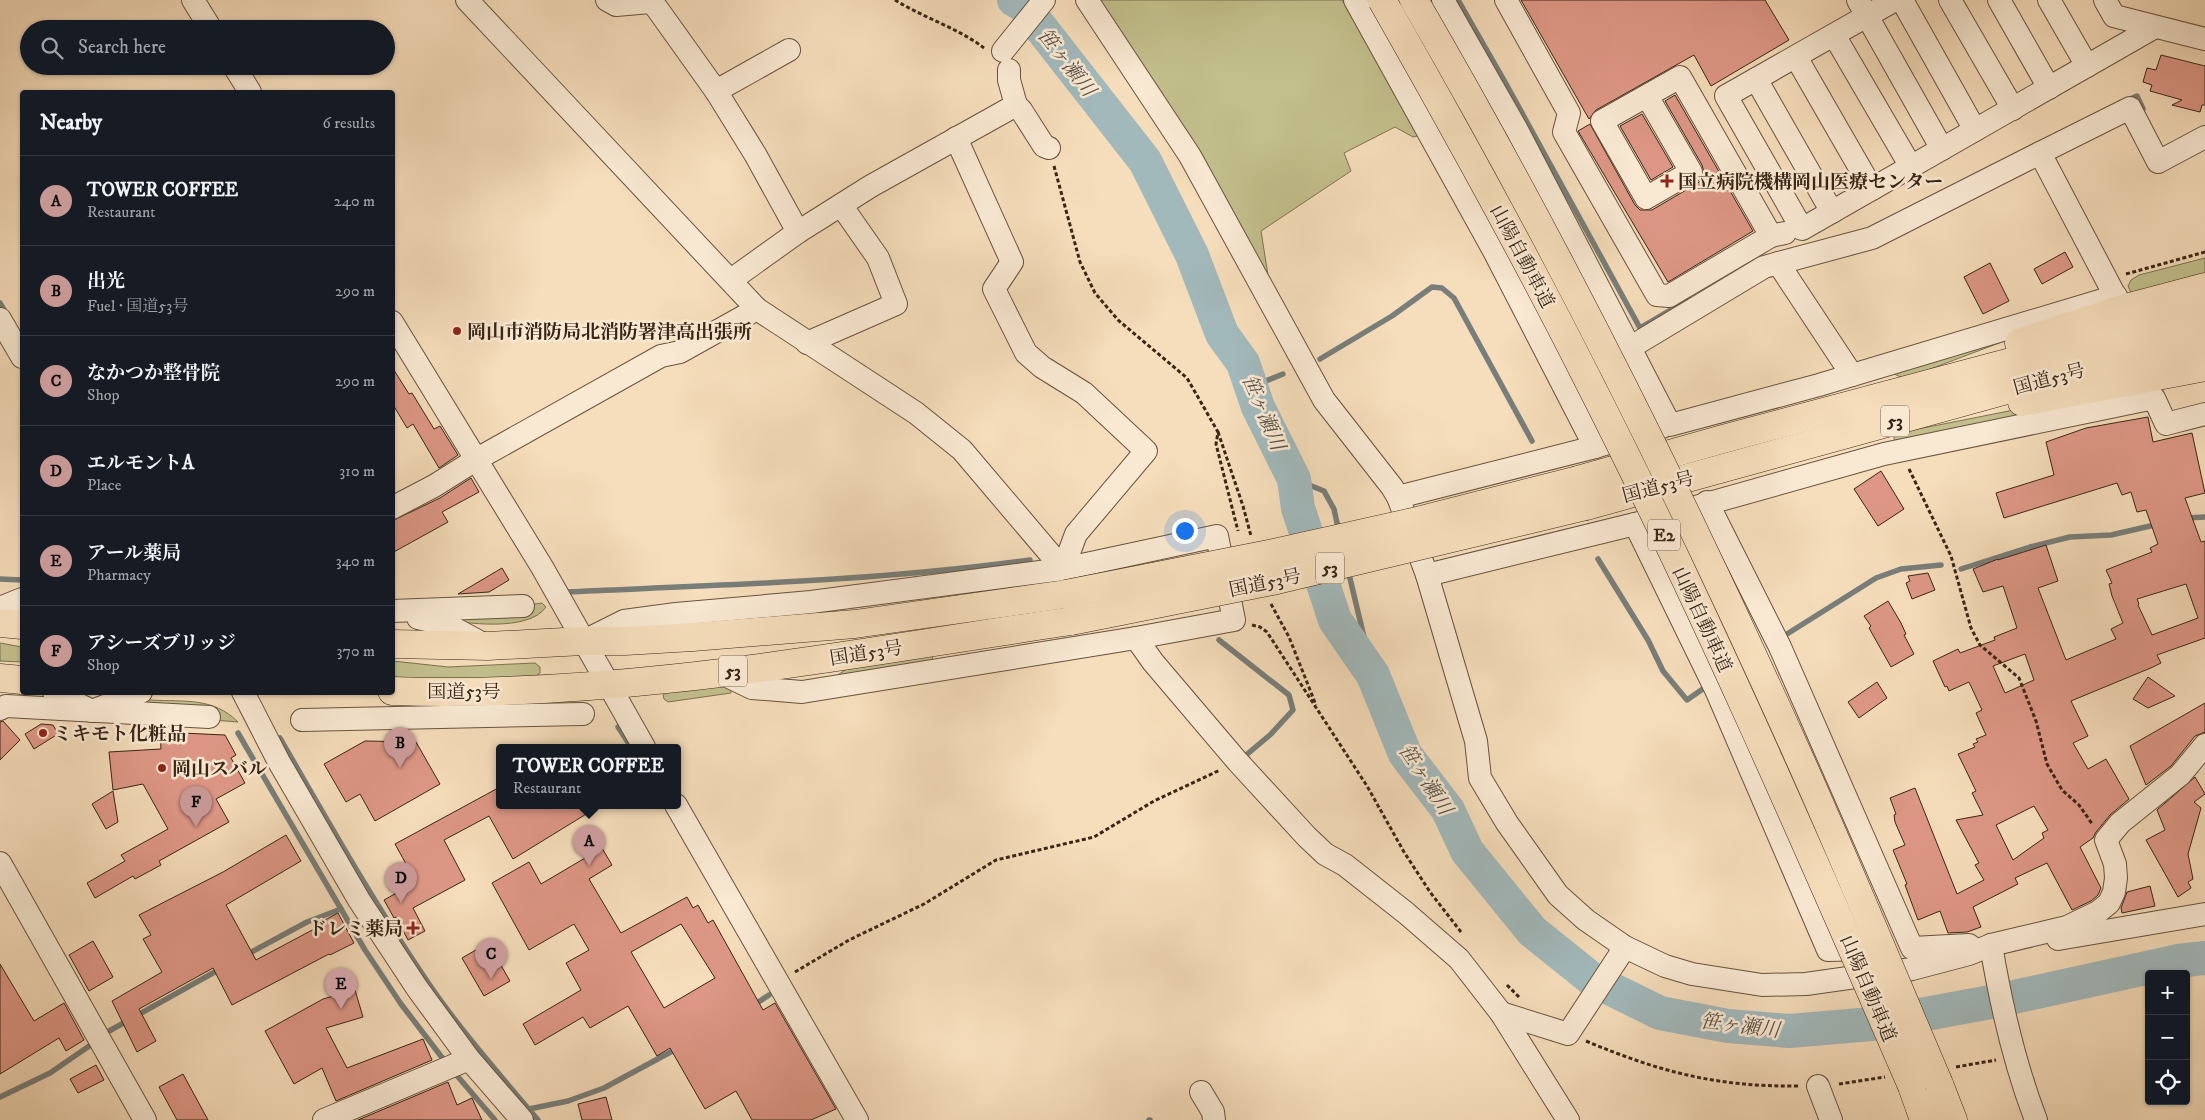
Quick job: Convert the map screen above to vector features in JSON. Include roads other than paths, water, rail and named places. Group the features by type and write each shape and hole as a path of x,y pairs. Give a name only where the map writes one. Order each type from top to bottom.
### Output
{"highway":[{"name":"山陽自動車道","path":"1382,0 1512,234 1585,374 1659,523 1772,767 1899,1082 1924,1120"},
{"name":"山陽自動車道","path":"1414,0 1464,85 1546,239 1610,361 1686,516 1946,1075 1953,1120"},
{"name":"53","path":"1903,391 2120,293 2205,287"},
{"name":"国道53号","path":"399,691 532,691 721,673 1071,621 1277,580 1582,493 1903,391 2082,344 2203,321"},
{"name":"国道53号","path":"395,644 488,646 583,641 625,642 855,624 1064,582 1269,554 1413,522 1582,493 1994,394 2203,321"},
{"path":"1994,394 2024,402 2205,367"},
{"path":"0,623 20,625"},
{"path":"0,678 20,680"}],"street":[{"path":"193,0 205,20"},
{"path":"467,0 732,280 757,309 916,413 962,450 1064,582"},
{"path":"607,0 616,5 650,2 656,8 716,91 755,154 798,232"},
{"path":"1044,0 1006,61 1016,105 1044,146 1049,148"},
{"path":"1087,0 1190,156 1324,400 1398,496 1427,575 1476,741 1480,778 1507,823 1558,895 1622,952 1692,974 1762,985 1806,984 1912,969 1969,954 1992,952 2205,914"},
{"path":"1355,0 1494,251 1595,447"},
{"path":"1443,0 1517,130 1670,424"},
{"path":"1506,0 1569,113 1564,132 1657,295 1669,296 1768,231 1802,229 2156,27"},
{"path":"1802,229 1726,96 1834,34 1862,8 1895,0"},
{"path":"1902,0 1975,130"},
{"path":"1950,0 2013,109"},
{"path":"1999,0 2049,88"},
{"path":"2049,0 2087,66"},
{"path":"2105,0 2114,16 2205,39"},
{"path":"1862,8 1942,149"},
{"path":"1834,34 1911,167"},
{"path":"716,91 789,50"},
{"path":"1796,57 1872,189"},
{"path":"240,75 249,90"},
{"path":"1648,96 1680,77 1768,231"},
{"path":"1756,79 1832,212"},
{"path":"732,280 798,232 870,186 1016,105"},
{"path":"1631,347 1764,267 1872,238 2130,108 2158,162 2205,137"},
{"path":"956,138 1012,262 994,289 1026,353 1042,367 1084,393 1146,451 1076,534 1064,582"},
{"path":"1398,496 1595,447 1670,424 1852,375 2120,293 2040,153"},
{"path":"807,343 896,304 878,258 841,205"},
{"path":"1778,263 1852,375"},
{"path":"395,506 661,356 680,352 757,309"},
{"path":"0,319 20,354"},
{"path":"395,327 556,590 642,744"},
{"path":"1427,575 1635,524 1707,502 1900,450 2154,398 2166,424 2205,414"},
{"path":"1540,460 1570,540"},
{"path":"1707,502 1780,648 1912,948"},
{"path":"1635,524 1717,692 1828,950 1912,948 1963,944 1992,952 2067,926 2098,912 2109,903 2114,892 2116,878 2115,864 2106,840 2120,823 2180,775 2205,744"},
{"path":"721,673 752,688 802,692 1136,638 1234,620 1217,536 1064,582"},
{"path":"0,596 20,598"},
{"path":"0,608 20,599"},
{"path":"395,612 523,606"},
{"path":"395,613 448,625 488,646"},
{"path":"1136,638 1153,662 1238,762 1307,837 1326,854 1353,871 1406,913 1459,959 1501,1013 1568,1120"},
{"path":"802,692 853,654"},
{"path":"399,691 434,718"},
{"path":"474,716 532,691"},
{"path":"60,695 92,712 134,695"},
{"path":"245,695 279,762 359,900 417,988 455,1064 522,1120"},
{"path":"0,709 6,706 209,717"},
{"path":"302,720 583,714"},
{"path":"678,809 856,1120"},
{"path":"0,863 145,1120"},
{"path":"1501,1013 1570,1031 1622,952"},
{"path":"1992,952 2013,1054 2036,1120"},
{"path":"322,1116 455,1064"},
{"path":"1818,1086 1831,1120"},
{"path":"1201,1092 1213,1112 1214,1120"}],"waterway":[{"name":"笹ヶ瀬川","path":"1014,0 1023,5 1145,161 1192,255 1222,334 1243,363 1258,407 1294,479 1298,508 1335,620 1373,675 1405,754 1448,810 1467,851 1532,931 1593,980 1660,1013 1728,1026 1789,1031 1872,1024 1996,1001 2178,961 2205,958"},
{"path":"1458,0 1640,328 1689,299"},
{"path":"2128,100 2137,96 2143,109"},
{"path":"1320,359 1392,316 1432,287 1442,288 1454,298 1532,441"},
{"path":"0,303 7,315"},
{"path":"1251,387 1283,374"},
{"path":"1294,479 1324,491 1334,509 1339,532"},
{"path":"2185,518 2205,517"},
{"path":"1961,569 2030,547 2070,537 2111,535 2159,524"},
{"path":"1598,559 1648,640 1663,671 1687,700 1707,686"},
{"path":"566,592 857,578 1030,560"},
{"path":"1787,634 1876,578 1901,569 1941,565"},
{"path":"1348,570 1373,675"},
{"path":"0,579 20,580"},
{"path":"1219,640 1289,695 1293,710 1271,734 1245,756 1248,759"},
{"path":"618,727 629,744"},
{"path":"238,733 365,950 401,1004 447,1064"},
{"path":"280,738 407,952 467,1035 538,1120"},
{"path":"246,955 307,922 341,909"},
{"path":"102,1035 220,969"},
{"path":"754,1005 769,995"},
{"path":"0,1097 50,1073 95,1042"},
{"path":"529,1109 568,1101 604,1088 678,1048"},
{"path":"453,1071 495,1120"}],"place":[{"name":"国立病院機構岡山医療センター","path":"1667,181"},
{"name":"岡山市消防局北消防署津高出張所","path":"457,331"},
{"name":"ミキモト化粧品","path":"43,733"},
{"name":"岡山スバル","path":"162,768"},
{"name":"出光","path":"400,768"},
{"name":"アシーズブリッジ","path":"196,827"},
{"name":"TOWER COFFEE","path":"589,866"},
{"name":"エルモントA","path":"401,903"},
{"name":"ドレミ薬局","path":"413,928"},
{"name":"なかつか整骨院","path":"491,979"},
{"name":"アール薬局","path":"341,1009"}]}
